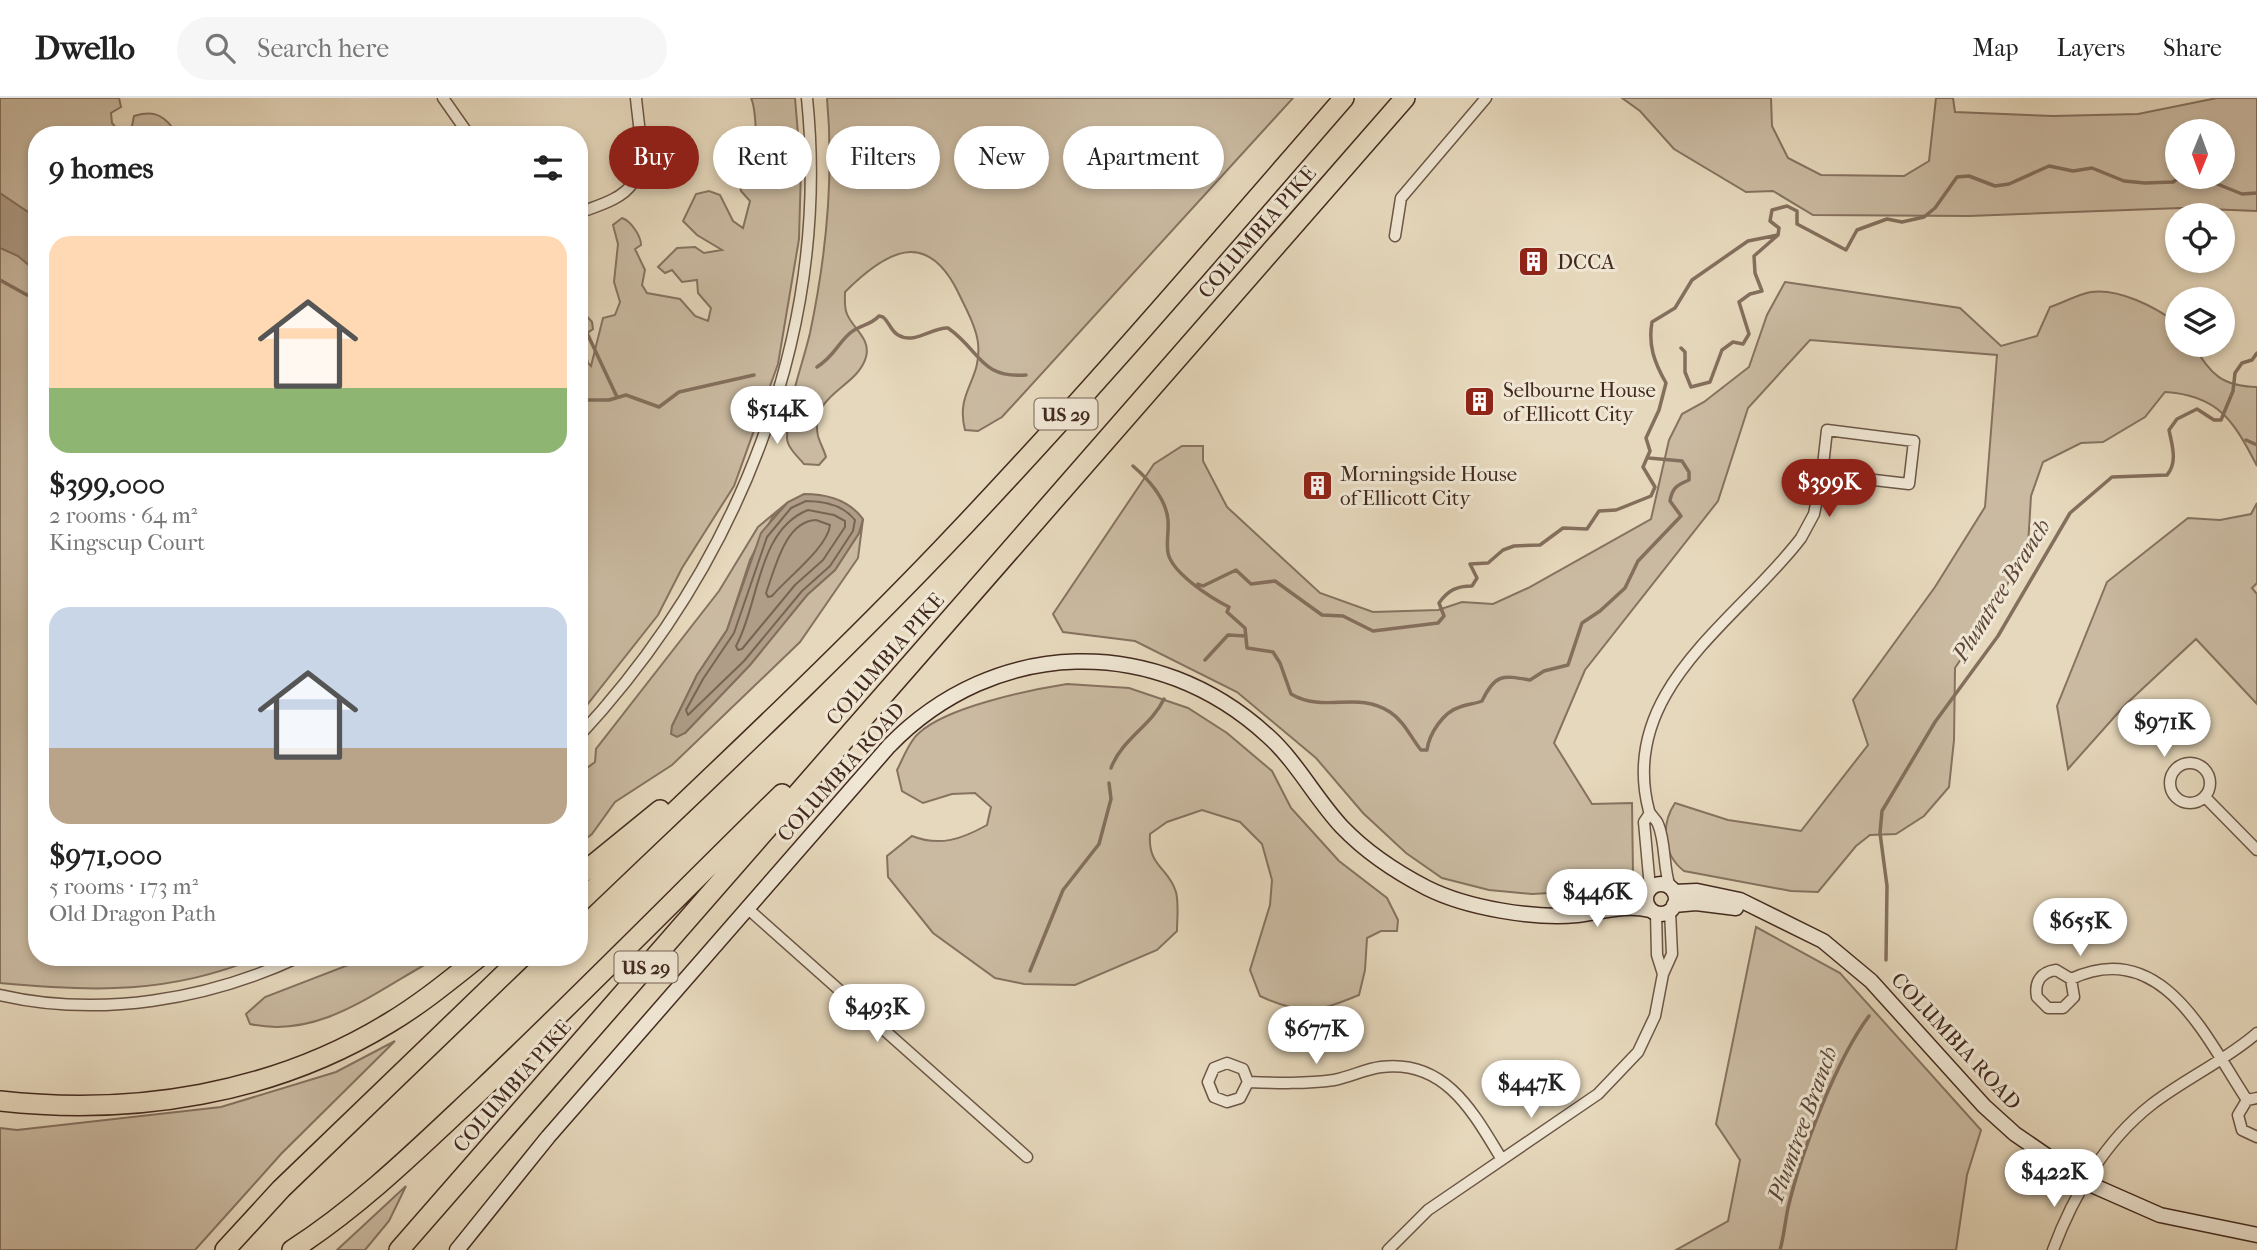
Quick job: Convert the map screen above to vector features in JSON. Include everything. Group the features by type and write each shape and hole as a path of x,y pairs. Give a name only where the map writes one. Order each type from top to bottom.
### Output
{"highway":[{"name":"COLUMBIA PIKE","path":"588,894 775,717 939,552 1119,356 1344,98"},
{"name":"COLUMBIA PIKE","path":"398,1250 1405,98"},
{"path":"292,1250 354,1206 399,1167 589,988 893,684"},
{"path":"588,869 775,717"},
{"path":"0,1101 50,1106 139,1104 228,1089 273,1076 349,1045 389,1024 467,966"},
{"path":"225,1250 281,1189 513,966"}],"street":[{"path":"443,98 462,126"},
{"path":"588,209 621,194 631,185 638,160 636,98"},
{"path":"588,726 622,687 690,592 739,500 780,389 799,304 810,212 807,98"},
{"path":"1395,236 1401,198 1486,98"},
{"path":"1388,1250 1428,1210 1598,1094 1620,1074 1649,1032 1661,996 1663,974 1657,955 1666,903 1658,824 1650,813 1645,777 1648,745 1655,715 1669,685 1801,538 1814,514 1827,430 1914,440 1909,484 1822,474"},
{"name":"COLUMBIA ROAD","path":"457,1250 548,1138 747,908 889,746 925,711 987,678 1035,665 1086,661 1117,662 1145,668 1173,677 1225,702 1272,739 1342,827 1406,877 1431,890 1476,906 1574,915 1628,906 1696,903 1765,912 1796,925 1846,957 1984,1105 2015,1134 2085,1182 2160,1215 2239,1232 2257,1233"},
{"path":"2205,797 2257,850"},
{"path":"1650,813 1644,822 1649,890 1646,901 1666,903"},
{"name":"COLUMBIA ROAD","path":"1548,913 1649,890 1662,884 1666,903"},
{"path":"747,908 1027,1157"},
{"path":"0,995 75,1004 167,999 239,981 276,966"},
{"path":"2071,979 2083,973 2115,971 2132,972 2162,983 2187,1008 2218,1058 2252,1099 2241,1107 2238,1124 2246,1134 2257,1137"},
{"path":"2053,1250 2085,1182 2118,1135 2134,1120 2218,1058 2257,1033"},
{"path":"1248,1082 1320,1082 1379,1067 1411,1068 1445,1082 1457,1093 1471,1108 1501,1158"}],"shaded area":[{"path":"0,98 119,98 121,107 111,113 115,126 28,126 28,966 234,966 194,978 131,987 67,988 0,983"},
{"path":"751,98 795,98 797,126 755,126"},
{"path":"827,98 1293,98 1224,174 1224,126 1063,126 1063,189 1210,189 1002,417 978,431 965,430 963,417 963,405 978,356 977,337 967,310 946,272 932,259 919,253 890,257 875,266 845,292 846,312 864,339 866,357 861,368 820,410 818,436 826,457 819,465 804,464 791,448 787,438 792,398 816,304 829,189 940,189 940,126 829,126"},
{"path":"1622,98 1771,98 1772,126 1788,158 1821,175 1904,176 1929,161 1936,98 1953,98 1955,112 2053,116 2138,114 2217,98 2257,98 2257,211 2235,210 2235,203 2165,203 2165,209 1969,216 1813,215 1773,191 1746,192 1674,149 1640,111"},
{"path":"155,114 171,126 132,126 134,116"},
{"path":"800,189 799,239 778,364 734,486 682,568 658,615 588,704 588,363 591,366 603,318 615,315 620,302 614,282 618,244 613,225 622,218 632,225 639,237 641,245 635,249 645,270 642,285 647,293 680,299 695,316 708,321 711,308 698,293 697,280 682,282 672,270 665,273 658,267 677,248 695,247 704,253 722,250 697,235 683,221 696,194 709,191 720,195 733,221 743,228 750,201 741,191"},
{"path":"1785,282 1960,308 2001,346 2037,336 2050,307 2086,293 2113,293 2148,305 2165,315 2165,357 2201,357 2212,371 2226,381 2257,387 2257,466 2240,436 2222,413 2198,398 2165,392 2145,417 2103,442 2081,443 2043,462 2031,496 2028,546 1994,609 1955,668 1954,740 1949,787 1924,816 1896,834 1870,835 1856,846 1818,892 1791,891 1684,871 1671,856 1668,848 1666,829 1670,811 1675,803 1728,820 1801,831 1868,745 1853,700 1935,587 1985,507 1997,355 1810,340 1748,408 1718,501 1585,670 1554,743 1592,804 1632,803 1633,874 1626,881 1568,892 1532,894 1489,890 1442,878 1406,853 1363,813 1316,758 1237,692 1135,641 1063,632 1053,614 1154,464 1182,446 1203,446 1203,461 1227,507 1320,593 1373,612 1438,610 1462,602 1493,604 1528,588 1651,519 1669,440 1682,414 1704,402 1749,367 1767,315"},
{"path":"588,318 593,329 588,333"},
{"path":"788,502 772,518 750,560 727,630 697,675 672,726 685,733 750,665 807,595 835,570 859,533 863,519 858,558 800,642 672,765 615,802 588,837 588,767 595,762 596,749 719,591 758,527"},
{"path":"2257,503 2257,583 2252,588 2257,594 2257,704 2196,639 2125,705 2068,769 2057,706 2107,582 2188,518 2220,520 2251,514"},
{"path":"1067,684 1129,688 1188,708 1227,733 1272,771 1291,808 1339,861 1387,898 1398,920 1397,931 1381,931 1367,938 1365,970 1359,995 1332,1005 1310,1009 1287,1007 1260,996 1250,970 1270,905 1272,880 1262,844 1240,822 1202,810 1167,822 1150,834 1152,854 1173,883 1177,901 1177,931 1157,950 1075,985 1024,984 995,978 933,933 888,877 887,856 912,836 941,841 960,838 978,830 987,825 991,807 975,793 952,794 923,803 902,791 897,770 906,750 919,733 949,715 1011,695"},
{"path":"1756,927 1840,973 1981,1130 1967,1175 1956,1250 1676,1250 1728,1221 1740,1160 1716,1124"},
{"path":"346,966 424,966 349,1008 301,1025 276,1027 250,1024 246,1014 265,997"},
{"path":"395,1041 281,1154 195,1250 0,1250 0,1128 17,1130 221,1107 336,1072"},
{"path":"406,1186 389,1221 365,1250 337,1250"}],"water":[{"path":"0,193 28,212 28,264 18,256 0,248"},
{"path":"804,494 829,497 851,507 863,519 859,533 835,570 807,595 750,665 685,733 677,737 671,734 672,726 697,675 727,630 761,533 788,502"}],"waterway":[{"path":"1778,235 1779,228 1770,221 1772,210 1787,206 1797,211 1797,224 1846,250 1857,230 1887,219 1902,222 1924,217 1935,208 1957,177 1969,176 1995,186 2009,184 2049,166 2073,171 2092,168 2124,181 2165,182"},
{"path":"2230,189 2242,194 2257,193"},
{"path":"1681,348 1685,352 1685,372 1691,387 1710,382 1722,350 1733,342 1743,344 1749,334 1739,302 1750,294 1762,291 1755,273 1754,256 1778,235"},
{"path":"1198,584 1203,586 1236,570 1251,584 1275,581 1322,615 1343,616 1373,631 1438,623 1444,616 1439,603 1442,599 1453,590 1472,586 1477,578 1470,564 1488,563 1503,550 1514,546 1540,545 1563,528 1587,529 1599,511 1616,510 1651,496 1655,487 1643,467 1650,451 1646,438 1659,410 1666,383 1653,353 1652,322 1675,308 1692,280 1748,241 1778,235"},
{"path":"0,280 28,295"},
{"path":"817,367 853,331 879,316 904,338 948,328 990,368 1011,375 1026,375"},
{"path":"588,335 617,397"},
{"name":"Plumtree Branch","path":"1886,960 1887,886 1880,833 1882,811 1935,722 1998,636 2070,513 2112,477 2167,475 2173,459 2169,430 2177,419 2197,409 2214,420 2221,420 2233,391 2235,373 2242,363 2252,360 2257,353"},
{"path":"588,400 609,400 626,395 659,407 679,392 754,375"},
{"name":"Plumtree Branch","path":"2246,440 2257,445"},
{"path":"1133,466 1150,483 1164,504 1168,520 1167,549 1171,561 1184,577 1229,607 1227,612 1245,628 1247,648 1273,652 1280,663 1291,694 1316,702 1353,702 1378,706 1390,712 1404,725 1421,750 1427,750 1434,731 1448,714 1463,706 1482,701 1491,686 1500,678 1530,680 1544,671 1568,665 1582,623 1625,588 1638,561 1681,516 1670,501 1676,488 1689,480 1689,472 1682,461 1649,458"},
{"path":"1205,660 1228,635 1246,636"},
{"path":"1111,768 1122,749 1152,717 1164,699"},
{"path":"1030,971 1063,890 1099,844 1111,799 1109,783"},
{"name":"Plumtree Branch","path":"1780,1250 1794,1186 1821,1108 1844,1057 1869,1016"}],"place":[{"name":"DCCA","path":"1534,262"},
{"name":"Selbourne House of Ellicott City","path":"1480,402"},
{"name":"Morningside House of Ellicott City","path":"1317,486"}]}
